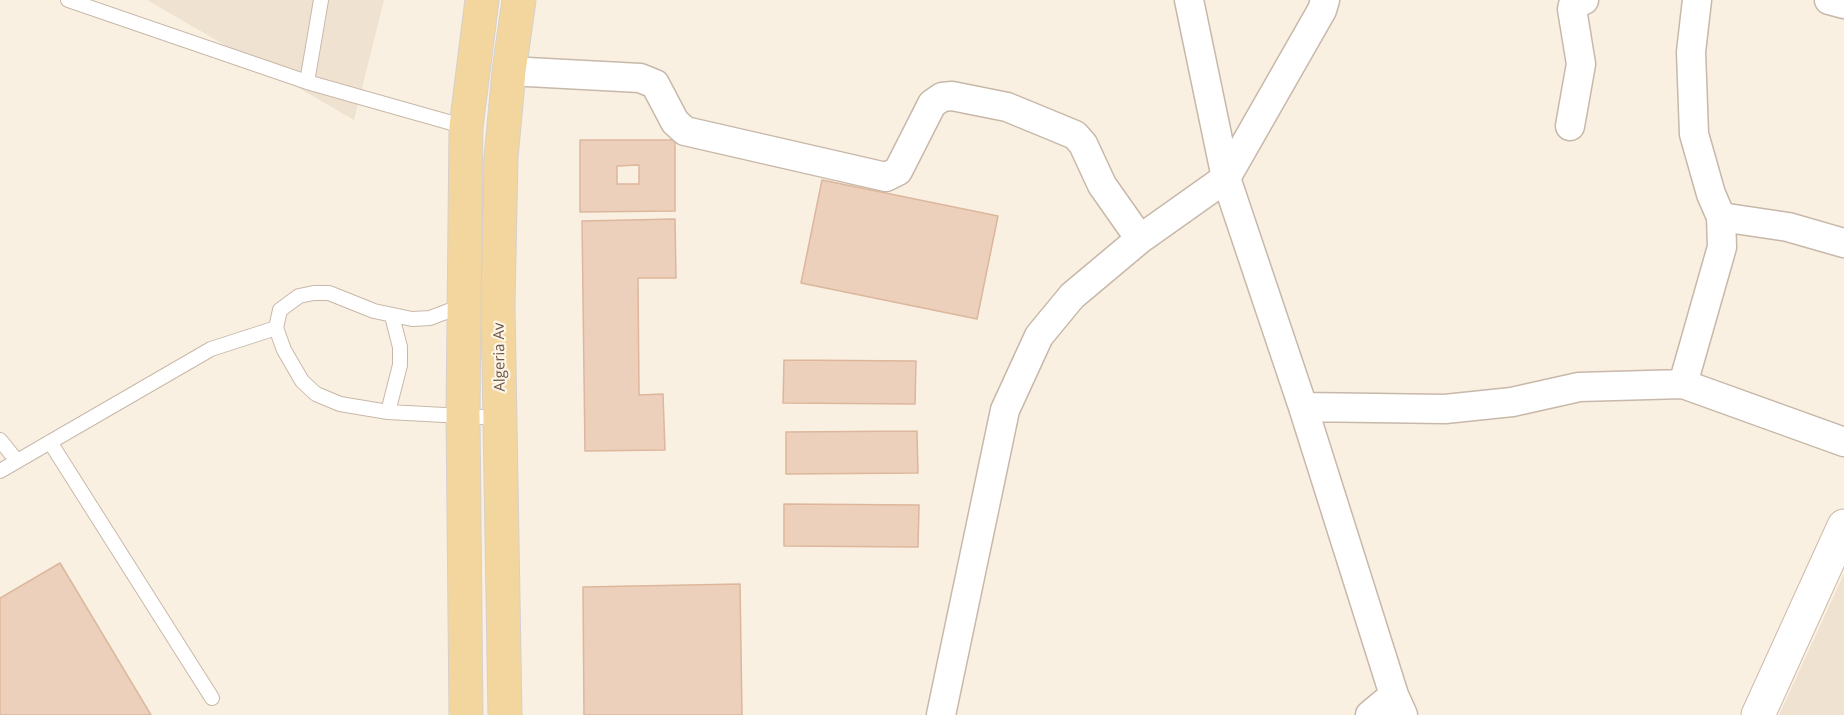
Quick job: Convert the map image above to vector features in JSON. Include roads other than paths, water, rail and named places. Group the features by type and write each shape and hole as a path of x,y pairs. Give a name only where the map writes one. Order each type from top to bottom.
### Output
{"main road":[{"path":"466,715 463,414 466,127 482,0"},
{"name":"Algeria Av","path":"505,715 498,305 501,158 508,71 519,0"},
{"path":"1758,715 1844,526"}],"street":[{"path":"1189,0 1226,178 1399,705 1370,715"},
{"path":"942,715 1005,410 1018,376 1039,336 1072,296 1140,239 1226,178 1322,10 1325,0"},
{"path":"1570,126 1581,64 1572,9 1573,5 1584,0"},
{"path":"1683,384 1722,247 1722,217 1711,194 1694,135 1691,52 1697,0"},
{"path":"1829,0 1844,4"},
{"path":"508,71 640,78 655,84 675,122 685,131 886,177 898,171 932,104 942,97 952,96 1006,107 1075,135 1083,144 1102,185 1140,239"},
{"path":"1722,217 1788,227 1844,243"},
{"path":"1303,407 1445,409 1512,402 1580,387 1683,384 1844,442"}],"lane":[{"path":"68,0 307,82 466,127"},
{"path":"307,82 321,0"},
{"path":"464,305 430,318 392,316 329,294 314,293 299,296 280,310 276,328 284,350 297,374 316,394 340,404 388,412 463,414 501,418"},
{"path":"388,412 400,365 400,347 392,316"},
{"path":"0,471 211,349 276,328"},
{"path":"0,440 17,461"},
{"path":"50,442 212,698"}]}
